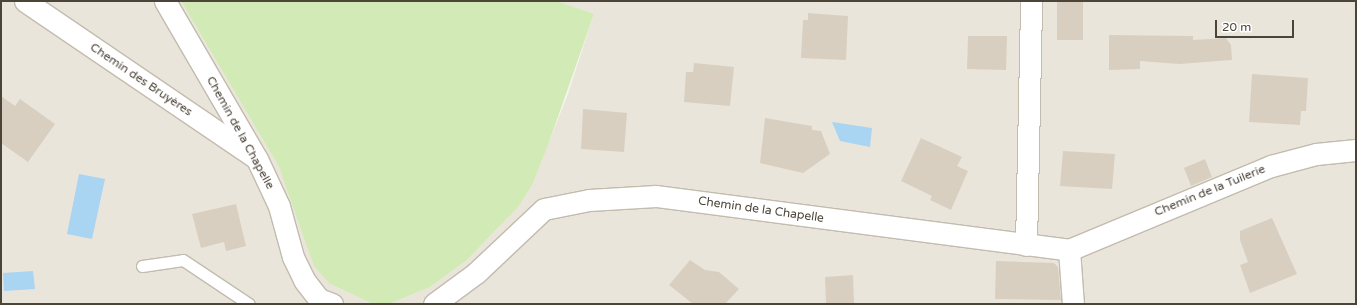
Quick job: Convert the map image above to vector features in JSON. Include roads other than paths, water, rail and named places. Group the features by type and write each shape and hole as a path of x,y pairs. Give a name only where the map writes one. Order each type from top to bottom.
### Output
{"street":[{"name":"Chemin des Bruyères","path":"25,1 257,159"},
{"name":"Chemin de la Chapelle","path":"165,1 257,159 279,206 293,257 304,280 320,302"},
{"path":"1026,245 1031,1"},
{"name":"Chemin de la Tuilerie","path":"1069,250 1271,166 1316,154 1356,150"},
{"name":"Chemin de la Chapelle","path":"434,304 476,274 544,209 589,200 656,196 1069,250"},
{"path":"1069,250 1073,304"}],"lane":[{"path":"142,266 183,260 249,304"}],"water":[{"path":"832,122 872,128 870,147 840,141"},
{"path":"79,174 105,179 92,239 67,234"},
{"path":"33,271 35,289 4,291 3,273"}]}
